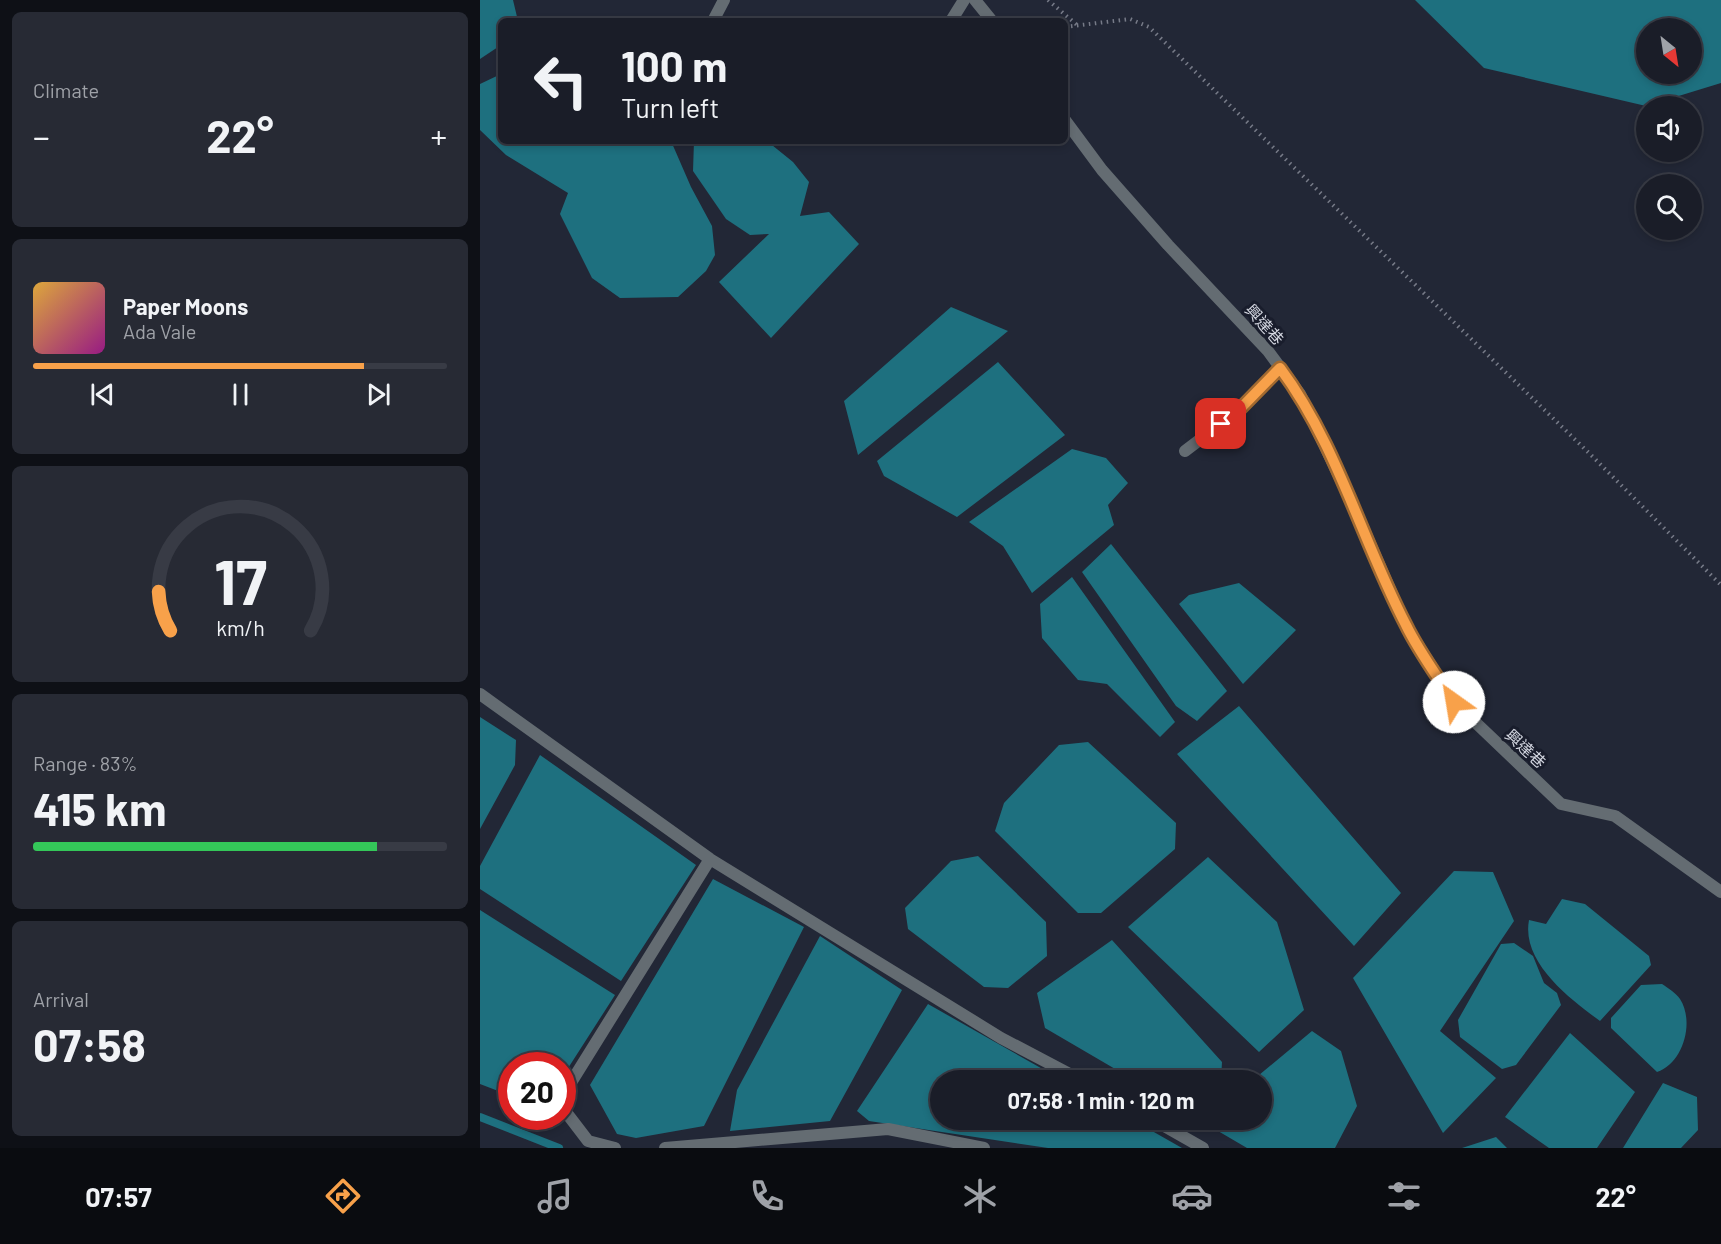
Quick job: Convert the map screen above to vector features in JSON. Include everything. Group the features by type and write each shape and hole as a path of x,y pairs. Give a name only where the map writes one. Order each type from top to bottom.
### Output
{"street":[{"path":"715,18 724,0"},
{"path":"953,18 964,0"},
{"path":"975,0 990,18"},
{"name":"興達巷","path":"1068,124 1110,179 1280,368 1300,394 1358,516 1406,626 1454,702 1561,804 1615,816 1721,892"},
{"path":"1185,452 1239,410 1280,368"},
{"path":"480,694 710,859 1001,1038 1062,1070"},
{"path":"576,1074 710,859"},
{"path":"576,1125 588,1141 615,1148"},
{"path":"666,1148 888,1129 984,1148"},
{"path":"1171,1130 1203,1148"}],"path":[{"path":"1048,0 1078,26"},
{"path":"1068,27 1130,19 1149,27 1582,446 1721,585"}],"water":[{"path":"480,0 513,0 517,18 498,18 498,47 480,59"},
{"path":"1415,0 1721,0 1721,83 1679,96 1636,96 1636,104 1484,68"},
{"path":"498,75 498,144 672,144 691,187 712,226 715,255 706,271 678,297 620,298 592,278 560,214 568,193 506,155 480,130 480,84"},
{"path":"694,144 771,144 793,162 809,182 800,216 829,212 859,244 771,338 719,282 769,234 750,235 726,219 693,171"},
{"path":"951,307 1008,331 858,455 844,401"},
{"path":"998,362 1065,435 957,517 884,476 877,461"},
{"path":"1072,449 1106,458 1128,483 1108,505 1114,525 1032,593 1003,546 969,522"},
{"path":"1111,544 1227,691 1197,721 1176,706 1082,572"},
{"path":"1072,577 1175,722 1160,737 1107,684 1078,680 1042,638 1040,604"},
{"path":"1239,583 1296,630 1243,684 1179,604 1189,595"},
{"path":"1239,706 1401,893 1354,946 1177,754"},
{"path":"480,717 516,740 515,765 480,829"},
{"path":"1088,742 1176,823 1175,849 1101,913 1078,913 995,831 1004,803 1059,745"},
{"path":"540,755 696,865 621,981 480,889 480,866"},
{"path":"978,856 1046,922 1047,956 1008,988 984,987 908,929 905,908 951,861"},
{"path":"1208,857 1277,922 1304,1010 1259,1052 1128,927"},
{"path":"1454,871 1493,872 1514,921 1440,1031 1496,1078 1443,1133 1353,978"},
{"path":"713,879 804,927 704,1126 636,1138 617,1134 590,1085"},
{"path":"1562,899 1585,904 1649,956 1651,965 1600,1021 1575,1002 1550,978 1532,950 1529,920 1546,924"},
{"path":"480,910 615,995 576,1056 576,1052 498,1052 498,1091 480,1084"},
{"path":"820,936 902,990 830,1121 730,1131 737,1090"},
{"path":"1112,940 1222,1062 1222,1070 1117,1070 1045,1028 1037,993"},
{"path":"1514,943 1533,956 1544,983 1557,993 1561,1005 1516,1065 1502,1069 1460,1037 1458,1020 1501,944"},
{"path":"1662,984 1680,999 1684,1008 1686,1030 1680,1051 1674,1060 1666,1068 1657,1072 1611,1028 1611,1018 1641,985"},
{"path":"928,1004 1044,1070 930,1070 930,1130 1150,1130 1182,1148 1048,1148 869,1121 857,1111"},
{"path":"1312,1031 1341,1051 1357,1106 1335,1148 1247,1148 1218,1131 1272,1130 1272,1070 1265,1070"},
{"path":"1570,1033 1635,1092 1597,1148 1549,1148 1505,1117"},
{"path":"1663,1083 1697,1097 1698,1130 1681,1148 1623,1148"},
{"path":"1496,1137 1507,1148 1462,1148"}],"waterway":[{"path":"480,1117 559,1148"}],"route":[{"path":"1221,424 1239,410 1280,368 1300,394 1358,516 1406,626 1454,702"}]}
